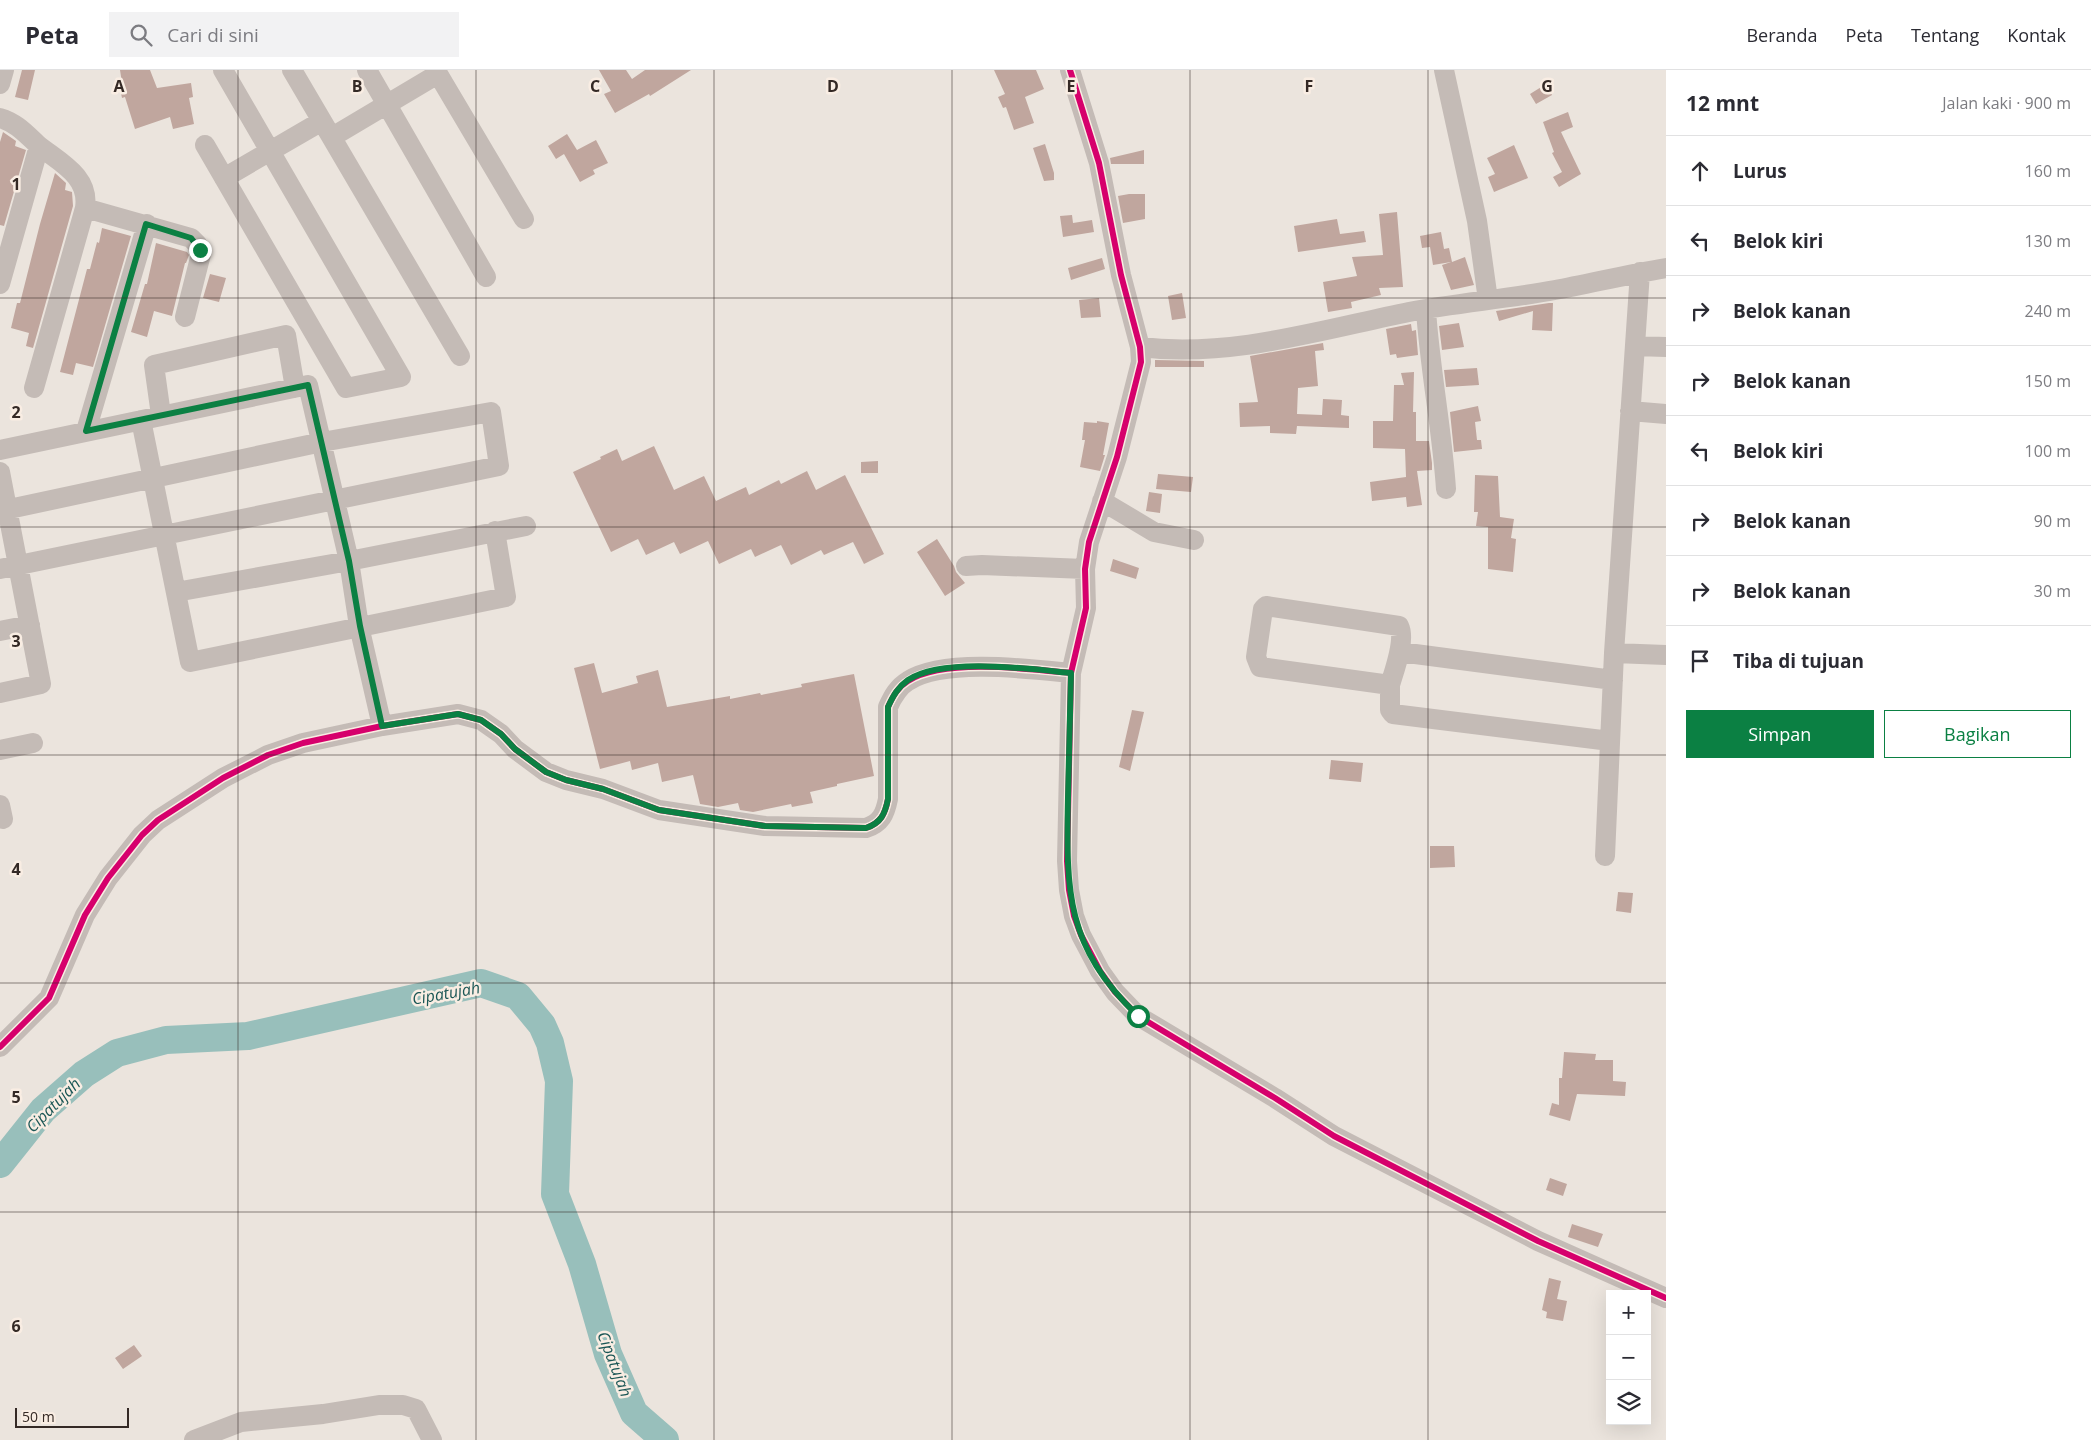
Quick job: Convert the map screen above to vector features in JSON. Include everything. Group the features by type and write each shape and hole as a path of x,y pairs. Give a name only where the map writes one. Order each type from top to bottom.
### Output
{"street":[{"path":"0,84 4,70"},
{"path":"206,145 346,388 401,377 223,70"},
{"path":"292,70 460,356"},
{"path":"367,70 486,277"},
{"path":"1070,70 1099,163 1121,275 1140,348 1141,362 1117,457 1089,542 1085,569 1086,608 1071,673 1067,861 1069,890 1074,916 1081,935 1100,971 1124,1003 1138,1016 1275,1098 1334,1136 1538,1241 1666,1298"},
{"path":"1444,70 1477,221 1488,300"},
{"path":"224,178 270,151 387,104 438,74 524,219"},
{"path":"0,118 19,127 39,146 66,164 76,175 86,197 85,208 34,388"},
{"path":"0,284 39,146"},
{"path":"85,208 191,238 201,254 185,317"},
{"path":"86,431 146,224"},
{"path":"1140,348 1167,351 1229,347 1280,340 1426,310 1555,290 1666,268"},
{"path":"1605,856 1612,680 1640,272"},
{"path":"1426,310 1428,350 1443,446 1446,489"},
{"path":"295,388 286,335 154,365 151,418 152,477 190,662 506,597 495,531"},
{"path":"1635,346 1666,346"},
{"path":"0,450 308,385 336,501 360,626 382,726"},
{"path":"1630,411 1666,414"},
{"path":"3,510 322,442 491,412 499,466 8,568"},
{"path":"0,472 8,568 30,625 41,684 0,694"},
{"path":"1102,501 1154,532 1194,540"},
{"path":"176,592 349,561 526,526"},
{"path":"966,566 1085,569"},
{"path":"1390,685 1260,667 1256,657 1263,609 1266,606 1399,626 1401,630 1400,652 1390,685 1390,710 1393,714 1610,741"},
{"path":"0,631 30,625"},
{"path":"1400,652 1612,680"},
{"path":"1614,654 1666,655"},
{"path":"0,1047 49,998 85,915 108,878 142,835 152,825 223,778 268,755 303,743 382,726 458,714 468,715 481,720 501,734 515,749 546,772 566,780 603,789 659,810 765,826 866,828 876,824 885,813 888,799 888,707 894,694 909,680 946,668 1006,666 1071,673"},
{"path":"0,750 34,743"},
{"path":"194,1440 241,1422 323,1414 379,1405 403,1405 416,1409 432,1440"}],"building":[{"path":"22,70 35,70 28,100 15,97"},
{"path":"120,70 150,70 157,88 191,83 193,97 189,98 194,124 173,129 170,117 135,129 125,97 122,98 119,84 122,83"},
{"path":"599,70 626,70 632,79 645,70 691,70 650,96 649,94 615,113 604,94 611,91"},
{"path":"994,70 1036,70 1044,89 1025,97 1034,123 1014,130 1006,107 1003,108 998,97 1005,94"},
{"path":"1546,84 1552,95 1536,104 1530,94"},
{"path":"1568,112 1573,127 1561,132 1581,174 1559,187 1553,177 1562,172 1552,153 1554,152 1543,122"},
{"path":"3,132 16,141 15,146 26,150 4,226 0,225 0,142"},
{"path":"567,134 577,150 596,140 608,163 593,170 595,174 580,182 564,154 556,159 548,146"},
{"path":"1045,144 1054,173 1054,180 1044,181 1033,148"},
{"path":"1514,145 1528,178 1494,192 1488,177 1495,174 1487,158"},
{"path":"1144,150 1144,164 1111,164 1110,158"},
{"path":"55,173 66,183 65,190 72,192 73,206 33,348 26,346 29,333 11,328 17,303 20,303"},
{"path":"1145,194 1145,219 1123,223 1118,196"},
{"path":"1397,212 1403,287 1379,288 1381,295 1351,302 1352,308 1328,312 1323,282 1357,276 1352,257 1383,255 1379,214"},
{"path":"1072,215 1073,223 1092,220 1094,232 1063,237 1060,216"},
{"path":"1337,219 1340,234 1364,231 1366,242 1298,252 1294,226"},
{"path":"102,228 131,236 93,367 76,363 73,375 60,372 87,269 90,269"},
{"path":"1441,232 1444,249 1449,248 1452,262 1465,257 1474,285 1451,290 1442,265 1451,262 1433,265 1430,247 1422,248 1420,236"},
{"path":"156,243 187,252 189,255 185,263 172,316 154,311 147,337 131,332 145,284 147,284"},
{"path":"1102,258 1105,269 1071,280 1068,268"},
{"path":"210,274 226,278 219,302 203,298"},
{"path":"1182,293 1186,318 1172,320 1168,296"},
{"path":"1099,298 1101,317 1081,318 1079,300"},
{"path":"1553,303 1552,331 1532,330 1533,311 1499,321 1496,311"},
{"path":"1459,323 1464,347 1442,350 1439,326"},
{"path":"1411,324 1412,331 1416,330 1418,355 1397,358 1396,354 1390,355 1386,329"},
{"path":"1323,343 1324,350 1315,351 1318,386 1298,388 1297,414 1322,415 1323,399 1342,400 1341,415 1349,416 1349,428 1297,426 1296,434 1270,433 1270,426 1240,427 1239,403 1258,402 1250,356"},
{"path":"1155,360 1204,361 1204,367 1155,367"},
{"path":"1477,368 1479,385 1446,387 1444,370"},
{"path":"1414,372 1413,412 1416,412 1416,441 1429,441 1432,463 1432,470 1417,471 1422,505 1407,507 1406,497 1372,501 1370,482 1406,477 1405,449 1373,448 1373,421 1393,421 1394,385 1404,385 1401,373"},
{"path":"1478,406 1481,421 1475,422 1477,440 1481,440 1482,449 1454,452 1450,412"},
{"path":"1097,421 1109,423 1103,455 1105,455 1100,471 1080,467 1085,440 1082,440 1084,422 1097,423"},
{"path":"654,446 674,490 704,476 716,501 746,487 749,495 779,480 781,484 807,471 816,490 845,475 884,554 864,564 853,542 824,555 821,550 791,565 781,545 755,557 751,549 719,564 708,541 680,554 674,542 646,555 638,539 611,552 573,472 617,449 622,461"},
{"path":"878,461 878,473 861,473 861,462"},
{"path":"1158,474 1193,477 1191,492 1156,489"},
{"path":"1475,475 1498,476 1500,517 1514,519 1511,538 1516,539 1513,572 1488,569 1488,527 1476,526 1478,512 1474,512"},
{"path":"1149,492 1162,494 1160,513 1146,511"},
{"path":"937,539 956,572 965,583 945,596 917,552"},
{"path":"1113,559 1139,568 1136,579 1110,571"},
{"path":"594,663 602,693 638,683 636,676 658,670 667,707 730,696 730,699 760,693 761,695 802,687 801,684 854,674 874,776 810,792 813,803 792,807 791,804 753,812 740,810 738,803 718,807 700,804 693,775 662,782 658,763 632,770 630,761 600,769 574,668"},
{"path":"1132,710 1144,712 1130,771 1119,767"},
{"path":"1331,760 1363,763 1361,782 1329,779"},
{"path":"1430,846 1454,846 1455,867 1430,868"},
{"path":"1618,892 1633,893 1631,913 1616,911"},
{"path":"1564,1052 1596,1054 1595,1060 1613,1060 1613,1081 1626,1082 1625,1096 1577,1094 1570,1121 1549,1115 1552,1103 1559,1105 1559,1078 1562,1078"},
{"path":"1550,1178 1567,1184 1563,1196 1546,1190"},
{"path":"1572,1224 1603,1234 1598,1247 1568,1237"},
{"path":"1549,1278 1561,1281 1557,1299 1567,1301 1563,1321 1546,1318 1547,1312 1542,1310"},
{"path":"134,1345 142,1356 123,1369 115,1358"}],"waterway":[{"name":"Cipatujah","path":"0,1164 43,1110 84,1074 117,1053 166,1040 248,1036 481,983 518,996 542,1025 550,1043 559,1081 555,1194 582,1264 608,1354 634,1413 665,1440"}],"cycle path":[{"path":"1070,70 1099,163 1121,275 1140,347 1141,362 1117,457 1089,542 1085,569 1086,608 1071,673 1067,861 1069,890 1074,916 1081,935 1100,971 1115,992 1138,1016 1275,1098 1334,1136 1538,1241 1666,1298"},
{"path":"0,1047 49,998 85,915 108,878 142,835 158,820 223,778 268,755 303,743 382,726 458,714 481,720 501,734 515,749 546,772 566,780 603,789 659,810 765,826 866,828 879,821 887,804 888,707 896,692 904,683 924,674 943,669 965,667 1011,668 1071,673"}],"route":[{"path":"200,250 191,238 146,224 86,431 308,385 349,561 360,626 382,726 458,714 468,715 481,720 501,734 515,749 546,772 566,780 603,789 659,810 765,826 866,828 876,824 885,813 888,799 888,707 894,694 909,680 922,674 946,668 1006,666 1071,673 1067,861 1069,890 1074,916 1088,950 1100,971 1124,1003 1138,1016"}]}
